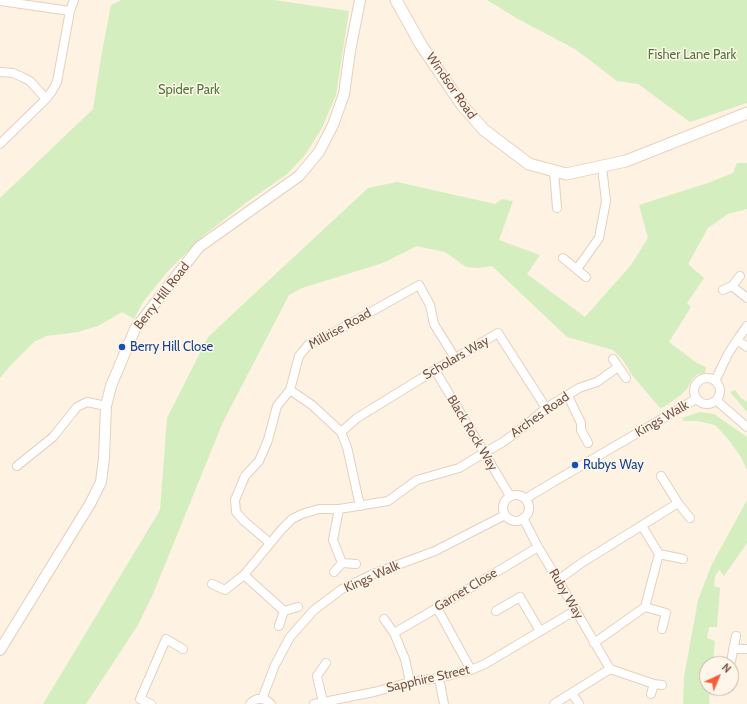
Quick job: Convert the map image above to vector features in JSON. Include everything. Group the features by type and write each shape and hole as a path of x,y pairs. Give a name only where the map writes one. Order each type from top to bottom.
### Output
{"main road":[{"name":"Windsor Road","path":"396,0 422,45 462,106 484,130 529,164 566,174 626,161 747,113"}],"street":[{"path":"0,144 46,99 57,82 70,11 74,0"},
{"name":"Berry Hill Road","path":"0,650 90,504 101,482 104,458 106,406 111,386 135,329 199,247 299,176 319,152 333,125 344,94 350,51 360,0"},
{"path":"0,1 70,11"},
{"path":"0,72 13,73 22,77 30,82 46,99"},
{"path":"577,269 599,238 606,201 602,166"},
{"path":"554,171 557,208"},
{"path":"563,258 586,277"},
{"path":"723,290 732,286 740,276"},
{"name":"Millrise Road","path":"270,543 244,521 236,512 235,500 245,476 259,461 268,440 276,406 290,390 299,356 309,344 326,338 419,285 430,305 434,324 455,358"},
{"path":"732,286 747,298"},
{"path":"715,381 728,354 747,326"},
{"name":"Scholars Way","path":"341,432 357,418 498,333 546,408"},
{"path":"737,340 747,347"},
{"path":"612,359 626,378"},
{"name":"Arches Road","path":"225,590 244,575 292,519 319,508 339,509 388,501 417,480 459,468 503,442 546,408 579,388 597,382 618,367"},
{"name":"Black Rock Way","path":"435,370 510,496"},
{"path":"703,379 712,379 720,388 720,393 717,400 710,404 702,404 696,399 694,391 696,383 703,379"},
{"path":"290,390 312,405 341,432 360,506"},
{"path":"568,396 581,423 581,430 588,443"},
{"name":"Kings Walk","path":"525,499 696,399"},
{"path":"717,400 747,427"},
{"path":"26,470 18,465 53,437 77,407 87,402 106,406"},
{"path":"661,476 678,503 690,518"},
{"path":"518,495 525,499 528,507 526,515 523,518 511,520 505,515 503,506 504,502 510,496 518,495"},
{"path":"558,580 583,562 678,503"},
{"path":"339,509 333,540 342,563"},
{"path":"644,513 650,521"},
{"name":"Kings Walk","path":"262,699 275,665 290,637 314,610 342,589 373,574 435,551 505,515"},
{"name":"Ruby Way","path":"523,518 538,547 610,669"},
{"path":"594,642 645,607 659,554 642,526"},
{"name":"Garnet Close","path":"394,632 538,547"},
{"path":"659,554 683,559"},
{"path":"342,563 356,564"},
{"path":"334,572 342,563"},
{"path":"244,575 284,611"},
{"path":"212,584 225,590 221,598"},
{"path":"496,611 520,597 540,631"},
{"path":"284,611 298,607"},
{"path":"645,607 666,613 662,629"},
{"path":"437,608 471,670"},
{"name":"Sapphire Street","path":"314,704 471,670 485,664 576,610"},
{"path":"279,626 284,611"},
{"path":"384,619 394,632 404,659 410,682"},
{"path":"732,656 736,636"},
{"path":"151,704 138,702 166,639 183,649"},
{"path":"733,649 747,649"},
{"path":"323,702 317,676 326,663"},
{"path":"554,704 610,669 658,684 651,694"},
{"path":"439,678 444,704"},
{"path":"572,693 579,704"},
{"path":"250,704 257,699 266,700 271,704"}],"green space":[{"name":"Spider Park","path":"121,0 274,0 349,11 336,95 322,128 305,155 286,175 247,202 203,236 168,271 143,302 134,319 122,312 98,326 78,332 46,336 34,342 0,378 0,198 93,109 111,5"},
{"name":"Fisher Lane Park","path":"487,0 747,0 747,103 690,122 638,84 617,81 575,49 518,19"},
{"path":"737,163 747,163 747,209 728,214 708,228 688,264 704,278 687,303 691,307 669,342 697,363 706,367 705,373 698,374 692,379 687,389 681,395 664,407 660,408 632,375 623,360 613,350 567,337 492,266 478,268 466,267 445,252 417,246 383,263 302,288 289,295 223,422 153,594 138,625 86,704 43,704 160,510 167,418 208,337 368,188 397,182 495,204 502,199 513,201 499,240 540,255 527,274 585,317 631,265 648,238 639,205 708,183 733,173"},
{"path":"735,390 741,398 747,402 747,412 730,392"},
{"path":"700,412 714,414 747,437 747,470 741,457 728,439 715,425 698,421 684,421 682,418"},
{"path":"747,500 747,543 724,576 719,570 715,576 714,586 720,588 717,627 709,627 707,638 715,641 714,656 699,656 699,696 710,696 709,704 683,704 684,677 698,600 712,564"}],"place":[{"name":"Berry Hill Close","path":"122,347"},
{"name":"Rubys Way","path":"575,465"}]}
